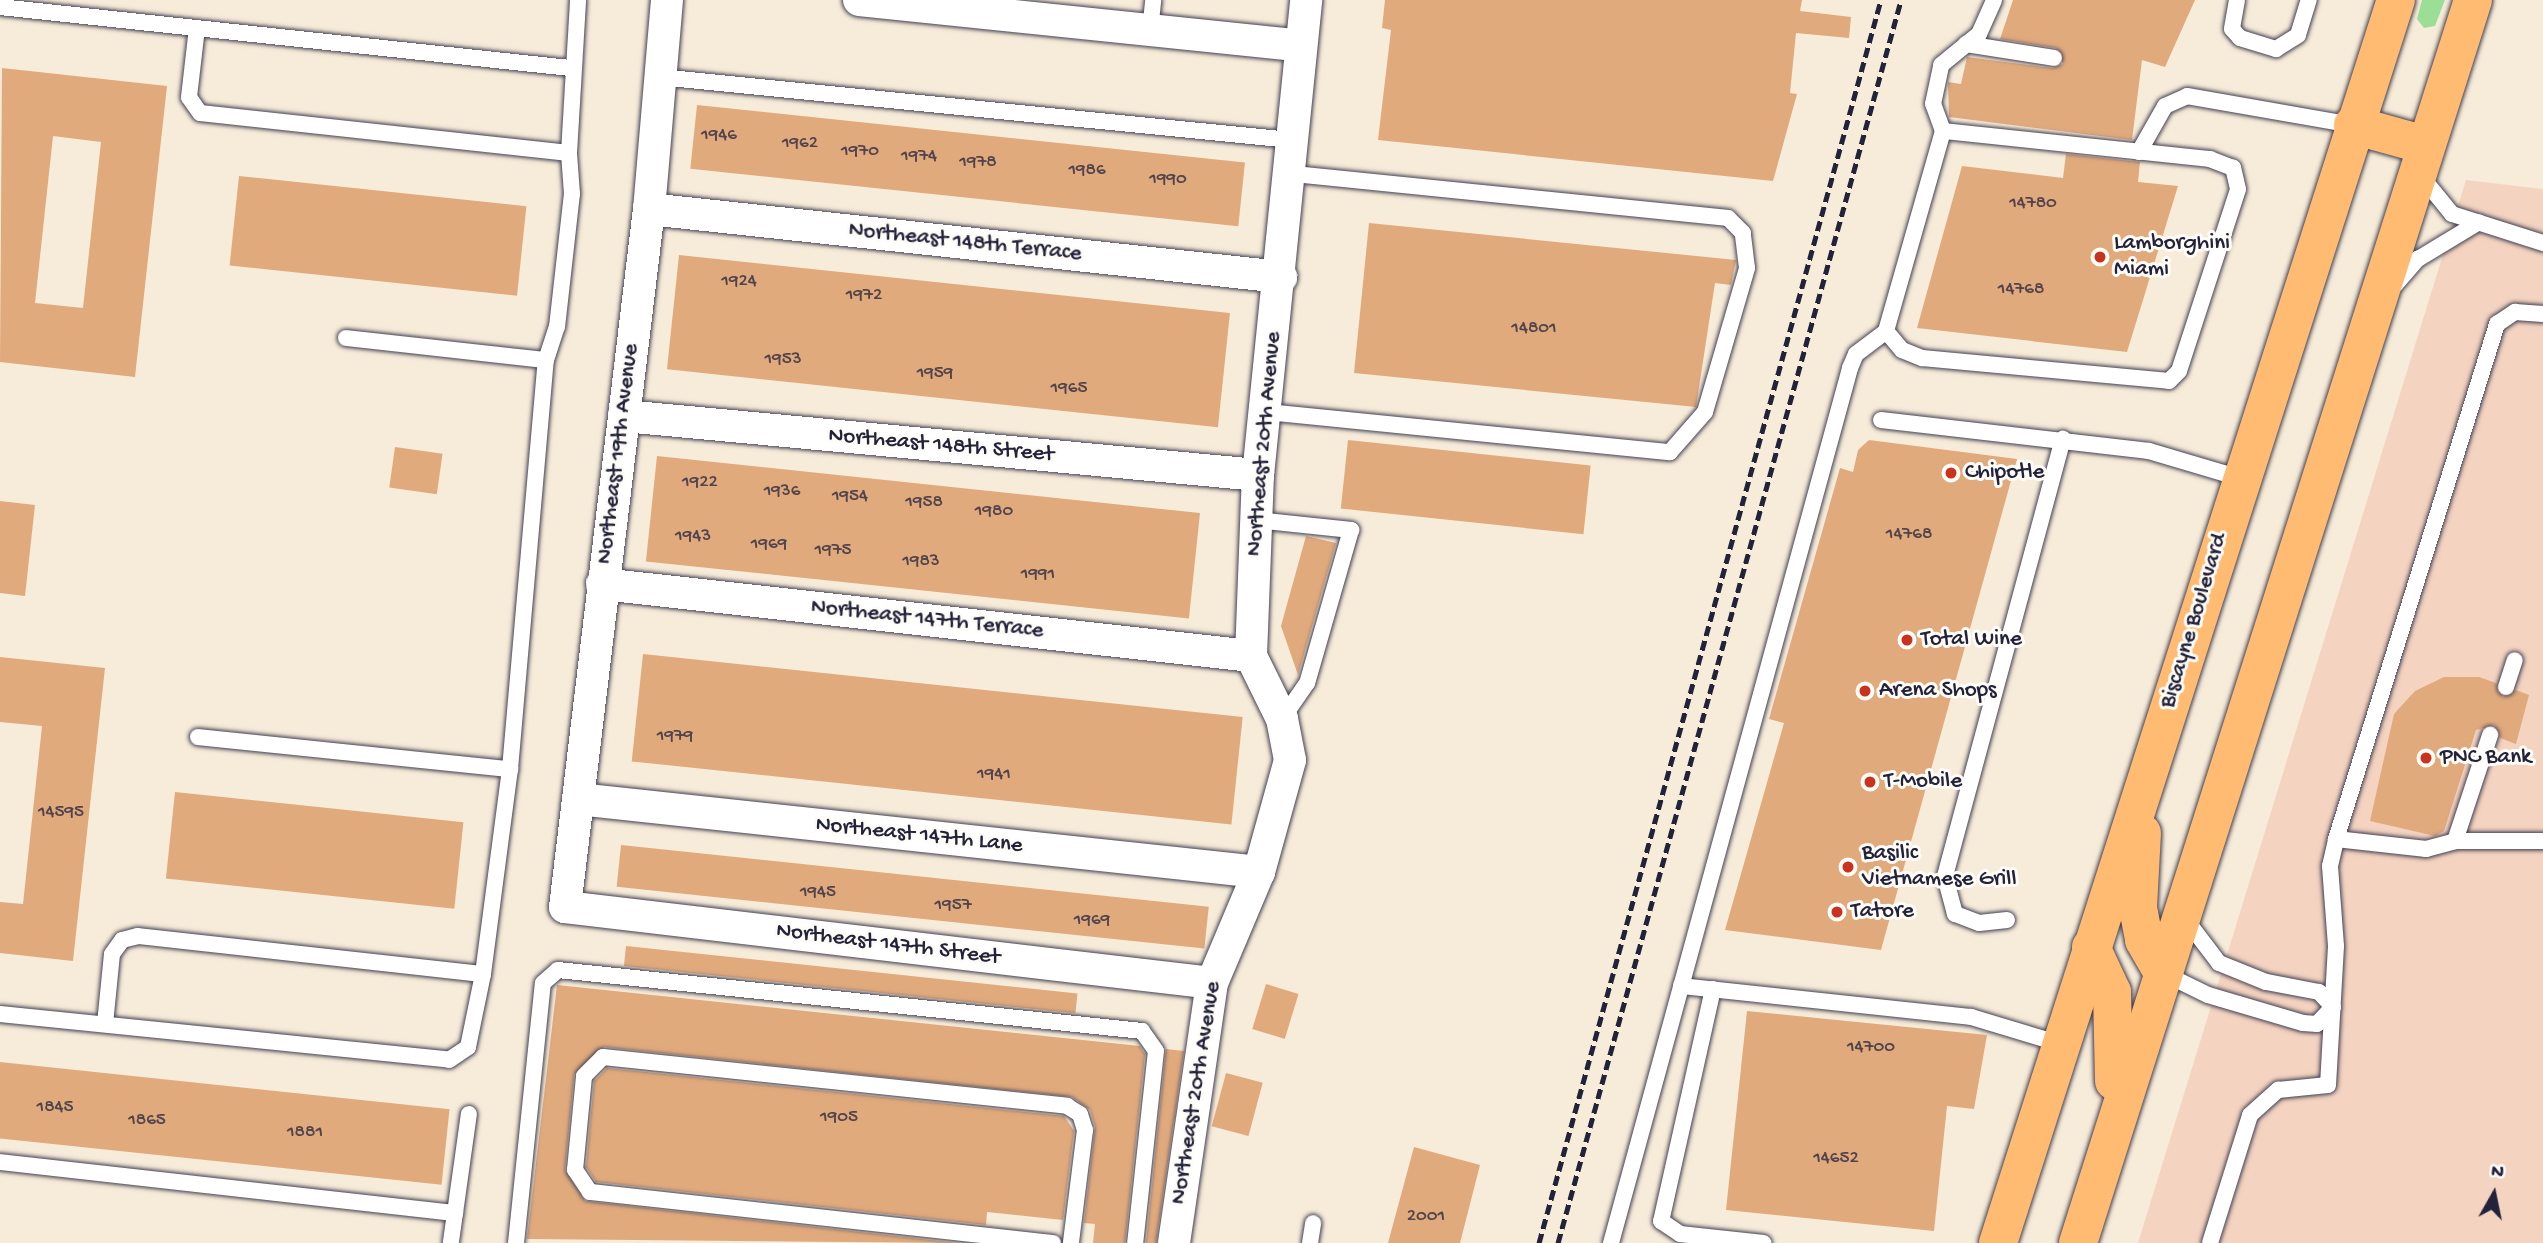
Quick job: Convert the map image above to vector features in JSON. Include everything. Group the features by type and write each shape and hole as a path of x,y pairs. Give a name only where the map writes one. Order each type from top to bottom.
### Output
{"main road":[{"name":"Biscayne Boulevard","path":"1998,1243 2353,125 2396,0"},
{"path":"2078,1243 2473,0"},
{"path":"2353,125 2422,160"},
{"path":"2145,782 2138,908 2144,940 2164,973"},
{"path":"2091,947 2104,967 2118,1029 2110,1139"}],"street":[{"name":"Northeast 19th Avenue","path":"565,906 649,209 667,0"},
{"path":"859,0 1152,15 1301,46"},
{"name":"Northeast 20th Avenue","path":"1174,1243 1212,983 1259,872 1290,760 1282,719 1251,656 1258,475 1292,174 1290,140 1306,0"},
{"name":"Northeast 148th Terrace","path":"649,209 1280,276"},
{"name":"Northeast 148th Street","path":"624,416 1258,475"},
{"name":"Northeast 147th Terrace","path":"602,584 1251,656"},
{"name":"Northeast 147th Lane","path":"578,799 1259,872"},
{"name":"Northeast 147th Street","path":"565,906 1212,983"}],"lane":[{"path":"0,1014 449,1060 468,1047 482,974 510,769 546,360 557,327 572,194 569,153 575,91 570,68 578,0"},
{"path":"1611,1243 1850,368 1856,354 1886,331 1943,131 1933,104 1941,65 1966,44 1988,20 1993,0"},
{"path":"2237,0 2232,29 2240,38 2276,49 2298,35 2309,0"},
{"path":"0,7 570,68"},
{"path":"197,28 189,97 200,113 569,153"},
{"path":"1966,44 2054,58"},
{"path":"659,77 1290,140"},
{"path":"2139,152 2165,106 2187,96 2353,125"},
{"path":"1886,331 1902,350 1922,358 2169,381 2179,371 2239,177 2225,163 1943,131"},
{"path":"2422,160 2452,214 2543,243"},
{"path":"1267,412 1670,452 1705,412 1747,268 1743,233 1728,218 1292,174"},
{"path":"2377,304 2417,259 2479,222"},
{"path":"2210,1243 2250,1115 2278,1090 2328,1085 2336,908 2330,866 2336,839 2497,324 2515,312 2543,314"},
{"path":"346,338 546,360"},
{"path":"1881,420 2149,451 2240,478"},
{"path":"2007,920 1979,922 1955,914 1945,876 2063,439"},
{"path":"1256,520 1351,530 1307,683 1282,719"},
{"path":"2506,687 2515,660"},
{"path":"2455,841 2490,735"},
{"path":"198,737 510,769"},
{"path":"2336,839 2426,849 2455,841 2543,841"},
{"path":"2182,914 2219,962 2266,982 2319,992 2333,1007"},
{"path":"104,1024 112,954 122,940 138,936 482,974"},
{"path":"516,1243 543,983 558,970 1142,1031 1157,1051 1135,1243"},
{"path":"2164,973 2208,995 2303,1023 2317,1024 2333,1007"},
{"path":"1681,986 1971,1017 2061,1044"},
{"path":"1713,989 1661,1221 1680,1234 1765,1243"},
{"path":"1053,1243 590,1192 575,1171 584,1076 603,1057 1067,1106 1080,1114 1085,1129 1071,1243"},
{"path":"452,1243 469,1114"},
{"path":"0,1162 455,1213"},
{"path":"1310,1243 1313,1223"}],"shaded area":[{"path":"2466,180 2543,189 2543,1243 2138,1243"}],"green space":[{"path":"2422,0 2445,0 2435,26 2424,28 2417,19"}],"building":[{"path":"1385,0 1802,0 1800,11 1851,17 1849,38 1796,33 1790,93 1797,94 1773,181 1378,140 1391,30 1382,28"},
{"path":"2013,0 2195,0 2165,67 2142,60 2132,140 1949,117 1948,82 1961,84 1967,57 2052,68 2063,64 2056,48 2000,39"},
{"path":"2,68 167,86 135,377 0,362","holes":["53,136 101,142 83,308 35,303"]},
{"path":"697,105 1245,163 1238,226 690,169"},
{"path":"2066,154 2140,162 2138,182 2178,186 2127,352 1917,328 1962,166 2063,178"},
{"path":"239,176 526,206 517,296 230,266"},
{"path":"1369,223 1736,260 1731,285 1715,283 1696,407 1354,373"},
{"path":"679,255 1230,313 1218,427 667,369"},
{"path":"1348,440 1591,466 1583,534 1341,509"},
{"name":"Arena Shops","path":"1869,440 2017,459 1881,950 1725,930 1784,723 1769,719 1840,468 1853,472 1858,450"},
{"path":"395,447 443,454 437,494 389,488"},
{"path":"657,456 1200,513 1189,618 646,561"},
{"path":"0,501 35,505 25,596 0,593"},
{"path":"1306,536 1336,543 1298,675 1281,626"},
{"path":"643,654 1243,717 1231,824 632,761"},
{"path":"0,657 105,668 73,961 0,953 0,902 23,904 42,726 0,722"},
{"name":"PNC Bank","path":"2444,677 2479,677 2496,683 2503,697 2516,690 2529,695 2516,744 2500,738 2494,725 2476,730 2444,831 2435,836 2370,821 2394,714 2415,691"},
{"path":"175,792 463,822 454,909 166,879"},
{"path":"621,845 1209,907 1204,949 617,887"},
{"path":"626,946 1078,993 1075,1013 624,966"},
{"path":"1266,984 1299,994 1285,1039 1252,1029"},
{"path":"557,985 1140,1046 1145,1054 1125,1243 1093,1243 1095,1224 1084,1223 1095,1127 1090,1110 1072,1097 604,1047 574,1075 565,1170 585,1201 957,1243 527,1239"},
{"path":"1747,1011 1987,1035 1974,1109 1947,1106 1934,1231 1726,1210"},
{"path":"1166,1049 1184,1051 1156,1243 1146,1243"},
{"path":"0,1062 450,1109 442,1185 0,1138"},
{"path":"607,1068 1064,1116 1074,1131 1063,1220 987,1212 986,1225 596,1182 586,1167 594,1081"},
{"path":"1226,1073 1263,1083 1248,1136 1212,1126"},
{"path":"1414,1147 1480,1165 1460,1243 1388,1243"}],"railway":[{"path":"1539,1243 1881,0"},
{"path":"1558,1243 1901,0"}],"place":[{"name":"Lamborghini Miami","path":"2100,257"},
{"name":"Chipotle","path":"1951,473"},
{"name":"Total Wine","path":"1907,640"},
{"name":"Arena Shops","path":"1865,691"},
{"name":"PNC Bank","path":"2426,758"},
{"name":"T-Mobile","path":"1870,782"},
{"name":"Basilic Vietnamese Grill","path":"1848,867"},
{"name":"Tatore","path":"1837,912"}]}
